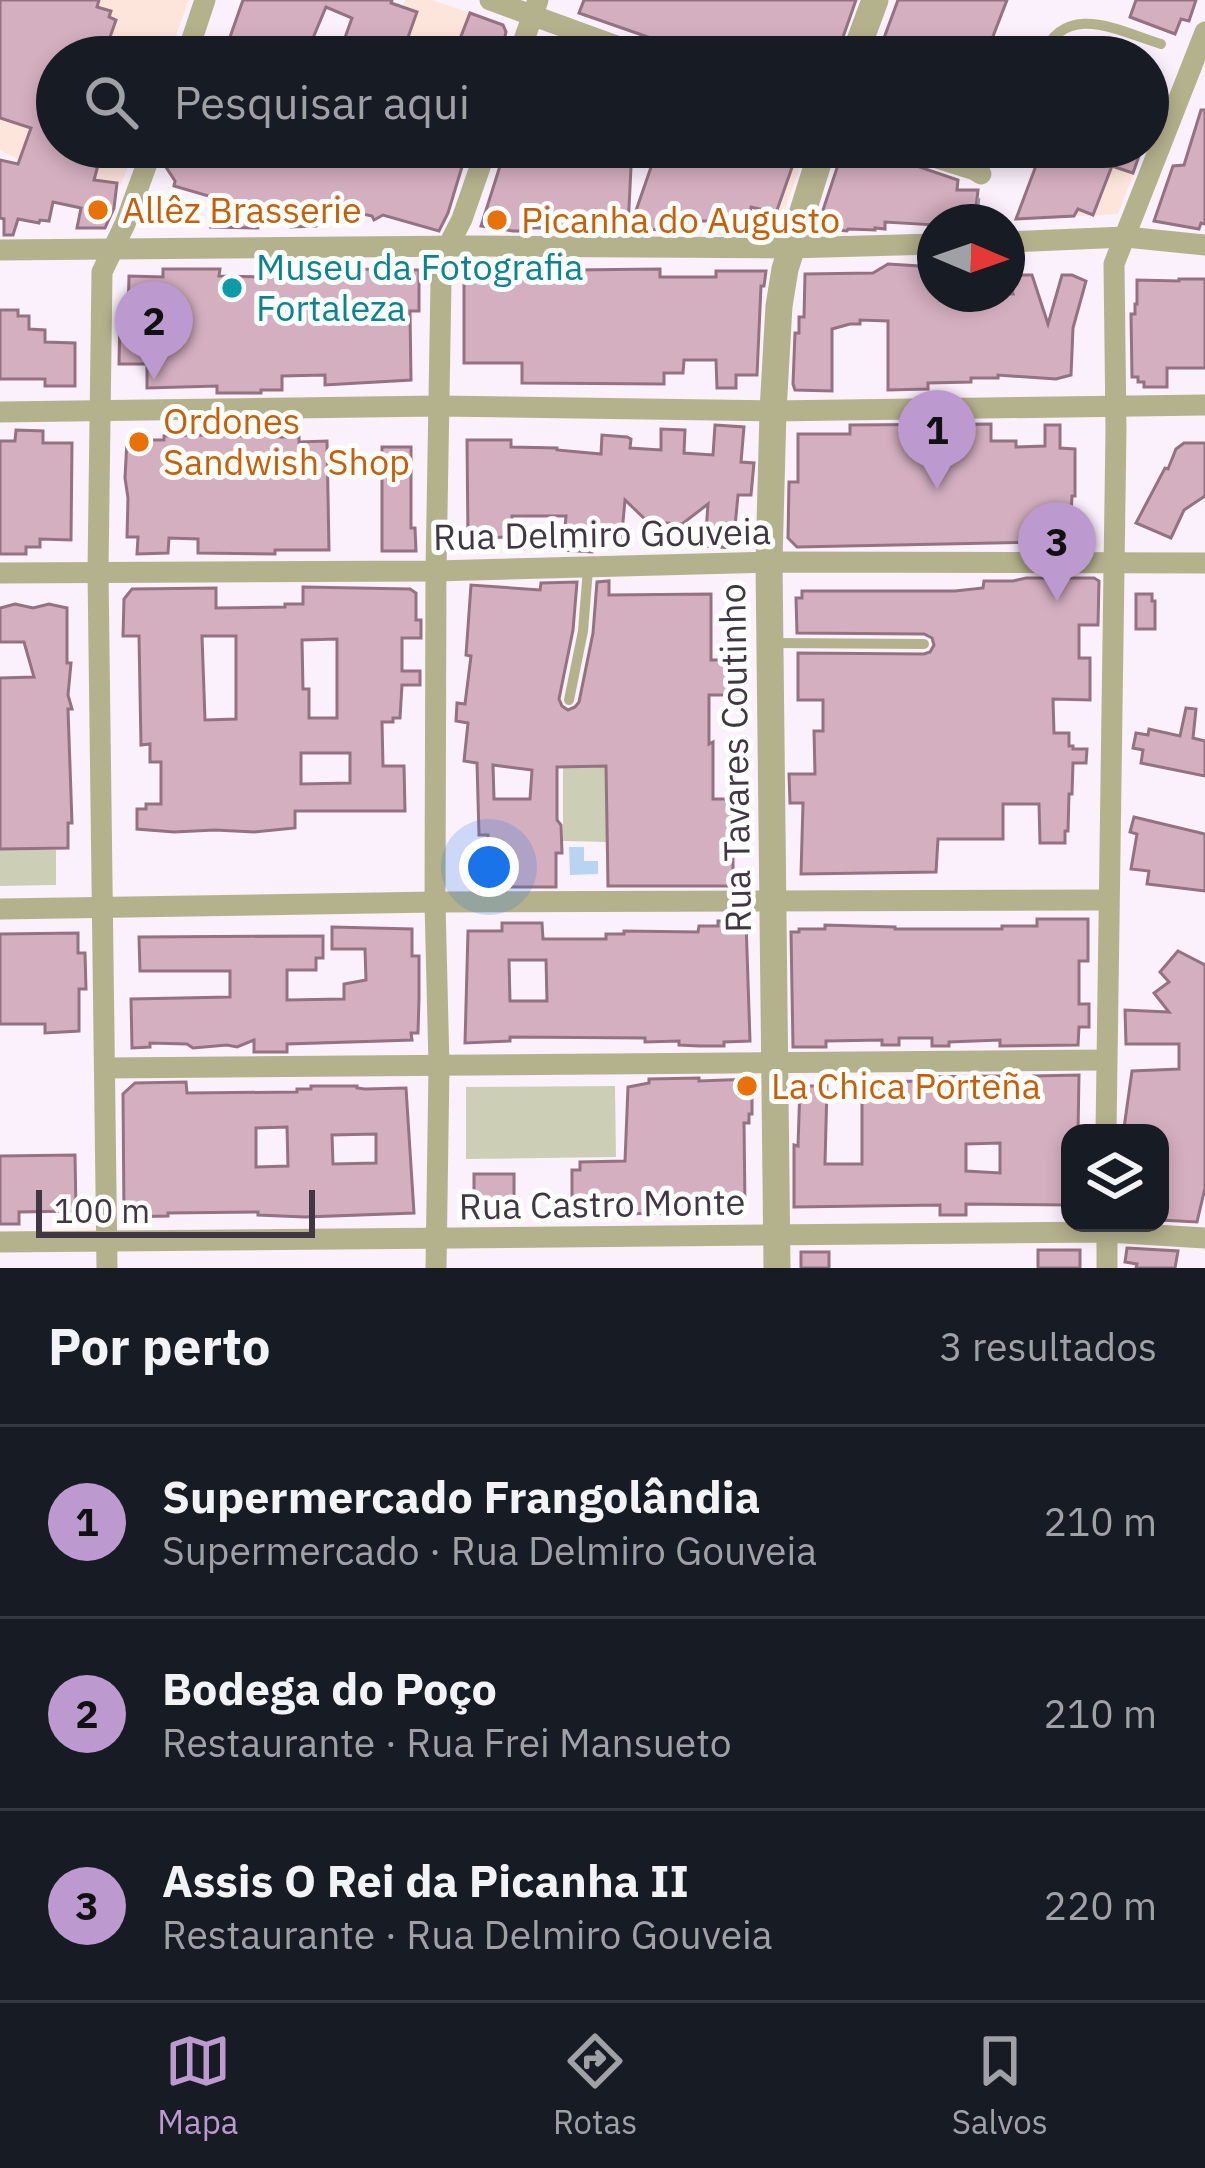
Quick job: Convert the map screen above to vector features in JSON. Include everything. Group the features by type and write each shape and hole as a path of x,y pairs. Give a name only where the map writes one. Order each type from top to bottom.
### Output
{"street":[{"path":"192,36 205,0"},
{"path":"490,0 536,7 600,36"},
{"path":"862,36 875,0"},
{"path":"526,36 536,7"},
{"path":"1169,128 1205,32"},
{"path":"107,1268 98,571 102,272 145,168"},
{"path":"436,1268 440,282 442,258 480,168"},
{"name":"Rua Tavares Coutinho","path":"776,1268 769,562 773,411 779,306 790,248 816,168"},
{"path":"969,168 981,175"},
{"path":"1106,1124 1114,264 1153,168"},
{"path":"1025,241 1126,237 1205,245"},
{"path":"0,250 917,244"},
{"path":"0,412 1205,405"},
{"name":"Rua Delmiro Gouveia","path":"0,573 589,569 769,562 1205,563"},
{"path":"0,909 1108,900"},
{"path":"105,1068 1106,1060"},
{"name":"Rua Castro Monte","path":"0,1242 1061,1228"},
{"path":"1107,1232 1107,1268"},
{"name":"Rua Castro Monte","path":"1152,1232 1205,1238"}],"lane":[{"path":"1055,36 1064,27 1090,22 1135,36"},
{"path":"1169,107 1176,110"},
{"path":"569,700 589,569"},
{"path":"770,644 924,644"}],"path":[{"path":"979,204 981,175"}],"shaded area":[{"path":"0,0 189,0 176,36 36,36 36,168 45,168 42,172 0,150"},
{"path":"405,0 433,0 470,13 461,36 393,36"},
{"path":"54,168 127,168 121,184"},
{"path":"754,168 800,168 777,231 735,230"},
{"path":"1037,168 1136,168 1118,214 1025,219"}],"green space":[{"path":"606,766 607,842 563,841 563,767"},
{"path":"0,850 56,850 56,885 0,886"},
{"path":"615,1086 616,1157 466,1159 466,1087"}],"water":[{"path":"569,847 584,847 584,861 598,861 598,874 570,875"}],"building":[{"path":"0,0 99,0 97,7 111,11 109,17 116,20 110,36 36,36 36,168 97,168 94,180 117,183 105,228 77,228 81,208 53,202 49,221 18,219 13,235 4,235 0,160 18,164 31,128 0,118"},
{"path":"243,0 392,0 417,12 408,36 346,36 352,18 326,7 314,36 230,36"},
{"path":"584,0 856,0 843,36 645,36 579,13"},
{"path":"898,0 1007,0 993,36 885,36"},
{"path":"1136,0 1196,0 1189,21 1181,19 1175,34 1130,17"},
{"path":"470,13 503,25 506,32 505,36 461,36"},
{"path":"1201,110 1205,110 1205,224 1199,229 1154,221 1173,166 1184,165"},
{"path":"167,168 462,168 439,231 322,205 316,226 291,227 291,215 264,207 258,228 211,227 219,199 174,186"},
{"path":"499,168 631,168 628,228 613,227 613,217 583,216 582,228 513,231 481,226"},
{"path":"651,168 792,168 776,213 751,207 748,220 739,218 736,228 710,228 710,221 675,221 675,231 630,228"},
{"path":"837,168 923,168 958,180 957,190 978,190 976,204 917,204 917,224 885,222 885,229 817,228"},
{"path":"1035,168 1111,168 1093,215 1078,209 1074,216 1025,219 1022,204"},
{"path":"888,264 917,266 917,312 1025,312 1025,275 1032,275 1048,324 1062,275 1086,281 1073,328 1071,375 1056,379 998,375 971,378 971,382 928,383 928,389 888,390 888,321 860,320 860,324 832,329 832,391 795,390 795,333 799,333 799,317 804,317 805,274 873,273"},
{"path":"163,269 220,269 219,276 274,277 352,274 352,269 419,270 419,311 410,311 411,380 325,385 325,375 282,376 282,390 261,393 217,393 217,386 147,388 147,364 119,364 120,314 128,317 129,276 163,277"},
{"path":"660,269 660,277 766,271 761,286 757,375 736,375 736,388 717,388 716,360 684,360 683,373 664,373 664,384 522,383 522,363 464,363 464,278 551,279 551,274 572,275 572,270"},
{"path":"1205,279 1205,368 1167,368 1167,387 1144,387 1138,377 1132,377 1131,314 1137,304 1137,280"},
{"path":"0,310 18,310 18,316 29,316 29,329 45,330 45,342 75,343 75,386 45,386 45,379 0,379"},
{"path":"991,424 991,441 1016,441 1016,447 1045,446 1045,425 1060,425 1060,448 1075,449 1071,515 1045,515 1045,542 797,547 788,538 789,482 798,482 798,434 850,434 850,425"},
{"path":"715,425 744,427 741,462 754,463 751,495 738,495 733,548 705,546 708,504 682,524 648,522 625,500 621,543 593,546 592,552 563,550 566,516 512,516 512,537 468,538 467,440 511,440 511,447 601,454 602,435 627,437 630,448 661,450 661,429 685,430 684,453 713,455"},
{"path":"16,430 43,431 43,443 72,443 71,540 40,539 40,547 26,547 26,554 0,554 0,441 15,441"},
{"path":"244,430 275,430 275,437 299,437 299,442 327,441 329,550 198,553 198,539 169,538 168,553 137,554 138,537 127,537 127,440 244,436"},
{"path":"1184,443 1205,443 1205,496 1184,510 1171,538 1136,523 1176,449"},
{"path":"382,447 411,447 411,528 415,528 416,551 382,551"},
{"path":"609,581 609,595 711,594 711,660 741,660 741,695 709,695 713,799 733,799 733,886 608,886 606,766 557,767 562,853 556,853 556,887 489,887 488,835 479,835 477,763 464,761 468,723 456,721 457,703 465,704 471,656 466,655 471,585 540,590 541,583 577,582 559,699 568,710 579,702 593,633 597,582","holes":["493,765 532,770 530,799 494,799"]},
{"path":"984,581 1099,581 1098,625 1079,625 1079,658 1090,658 1090,700 1053,699 1054,733 1069,733 1069,746 1087,749 1086,763 1073,763 1065,843 1040,843 1039,804 1003,804 1003,839 938,839 936,872 801,874 803,803 790,803 789,774 815,774 814,731 823,731 823,700 798,700 798,653 924,654 934,645 924,634 797,633 796,598 802,598 802,591 955,591 983,588"},
{"path":"303,587 410,589 416,593 421,638 402,638 402,671 420,671 420,685 402,685 400,718 382,722 383,766 404,766 405,811 295,811 295,828 254,832 137,829 137,809 161,804 161,762 150,762 150,744 141,745 139,636 123,636 124,599 132,589 216,588 216,608 303,604","holes":["202,636 236,636 236,719 205,720","337,639 337,718 309,718 302,640","301,753 350,753 350,783 301,784"]},
{"path":"1136,594 1152,594 1155,629 1136,629"},
{"path":"15,604 67,608 72,709 68,709 72,823 68,823 68,848 0,849 0,678 34,677 24,642 0,642 0,608"},
{"path":"1186,708 1196,709 1193,738 1205,741 1205,776 1141,763 1143,750 1133,748 1136,733 1148,735 1149,729 1180,736"},
{"path":"1134,817 1205,834 1205,891 1147,884 1149,871 1131,869 1137,834 1130,832"},
{"path":"1037,919 1088,919 1088,961 1079,961 1079,1004 1089,1004 1089,1027 1079,1027 1078,1045 1000,1046 1000,1040 932,1046 932,1038 899,1038 899,1045 882,1045 882,1040 826,1041 826,1047 793,1047 791,932 825,929 825,925 1002,929 1037,926"},
{"path":"718,921 746,921 750,1041 699,1046 645,1042 645,1038 510,1037 510,1041 465,1043 468,931 502,931 502,923 542,923 543,939 606,939 606,934 624,931 698,932 699,926 718,926","holes":["509,960 546,960 547,1001 510,1001"]},
{"path":"332,927 412,929 412,956 419,956 419,998 418,1033 411,1033 412,1040 287,1044 287,1052 254,1052 254,1040 237,1047 150,1043 150,1047 132,1048 131,999 230,997 230,971 140,971 139,937 323,936 323,958 316,958 316,970 287,970 287,1000 344,999 344,984 366,980 365,949 332,949"},
{"path":"78,933 78,953 85,953 86,989 79,989 79,1031 45,1033 45,1024 0,1024 0,934"},
{"path":"1178,951 1205,965 1205,1188 1197,1222 1169,1220 1169,1124 1125,1124 1132,1071 1179,1069 1179,1044 1126,1044 1125,1010 1169,1012 1154,993 1169,982 1160,972"},
{"path":"1079,1075 1078,1124 1061,1124 1061,1205 966,1204 966,1215 940,1215 940,1205 794,1207 800,1086 827,1086 825,1164 862,1164 862,1083 916,1081 916,1077 1034,1080 1034,1076","holes":["1000,1143 1000,1173 966,1171 966,1144"]},
{"path":"649,1079 752,1079 752,1114 749,1123 744,1123 745,1208 626,1214 626,1210 572,1211 572,1170 580,1170 580,1162 625,1161 628,1087 649,1083"},
{"path":"186,1082 187,1093 297,1092 311,1086 406,1088 414,1213 124,1217 123,1094 135,1083","holes":["287,1127 288,1166 256,1167 256,1128","376,1134 376,1163 333,1164 332,1135"]},
{"path":"75,1155 76,1211 19,1212 19,1224 0,1224 0,1156"},
{"path":"474,1174 514,1174 514,1210 474,1210"},
{"path":"1127,1248 1178,1251 1175,1268 1136,1268 1137,1264 1125,1262"},
{"path":"1038,1250 1080,1250 1080,1268 1038,1268"},
{"path":"801,1252 829,1252 829,1268 801,1268"}],"place":[{"name":"Allêz Brasserie","path":"98,210"},
{"name":"Picanha do Augusto","path":"497,220"},
{"name":"Museu da Fotografia Fortaleza","path":"232,288"},
{"name":"Bodega do Poço","path":"154,380"},
{"name":"Ordones Sandwish Shop","path":"139,442"},
{"name":"Supermercado Frangolândia","path":"937,489"},
{"name":"Assis O Rei da Picanha II","path":"1057,601"},
{"name":"La Chica Porteña","path":"747,1086"}]}
